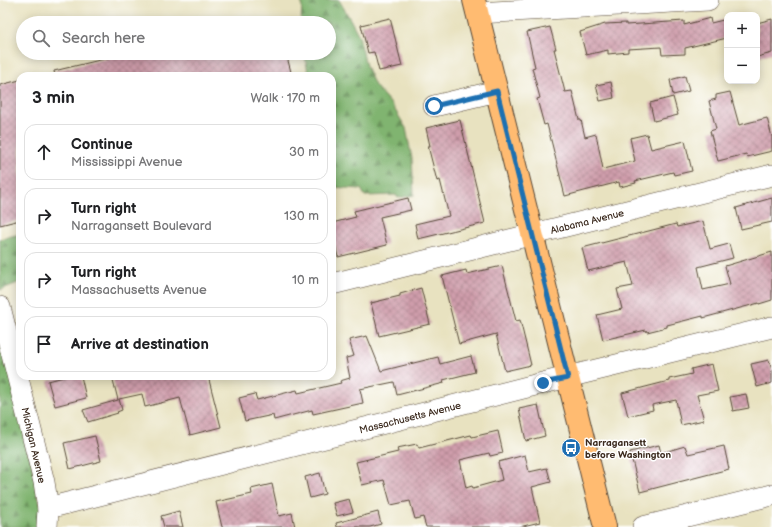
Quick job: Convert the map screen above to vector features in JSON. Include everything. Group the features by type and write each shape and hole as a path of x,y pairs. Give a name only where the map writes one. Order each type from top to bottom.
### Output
{"main road":[{"path":"475,6 605,527"}],"street":[{"path":"475,6 708,0"},
{"path":"434,106 497,91"},
{"name":"Alabama Avenue","path":"336,283 772,175"},
{"name":"Michigan Avenue","path":"0,307 16,357"},
{"name":"Massachusetts Avenue","path":"47,518 568,378 772,327"},
{"name":"Michigan Avenue","path":"22,380 44,482 47,518"},
{"path":"643,527 772,495"}],"green space":[{"path":"302,0 339,0 359,36 366,66 375,86 392,105 406,128 412,159 414,195 398,198 396,195 365,196 361,189 336,187 336,72 308,72 306,60 336,60 336,16 301,16"},
{"path":"16,235 16,284 0,290 0,239"},
{"path":"0,309 45,527 0,527"}],"building":[{"path":"390,18 402,66 379,71 374,52 368,53 361,25"},
{"path":"710,18 711,23 724,20 724,39 685,48 685,54 662,55 661,47 628,49 628,52 608,54 608,50 586,55 580,32 605,24 626,23 626,25 684,21 684,25"},
{"path":"772,19 772,53 760,56 760,48 760,22"},
{"path":"550,27 565,92 572,91 585,137 596,134 603,169 635,161 630,138 647,134 651,149 685,141 692,171 674,175 673,172 635,181 636,183 620,187 619,182 565,196 547,124 544,125 537,99 540,98 532,68 535,67 527,32"},
{"path":"100,60 288,60 291,72 54,72"},
{"path":"685,76 689,91 673,95 670,80"},
{"path":"16,81 16,221 0,225 0,85"},
{"path":"611,82 614,98 600,101 596,85"},
{"path":"730,92 739,125 767,118 772,137 772,151 747,157 746,154 718,161 710,131 716,129 709,101 716,99 716,95"},
{"path":"673,97 678,115 654,121 650,103"},
{"path":"460,120 485,223 418,239 415,224 449,216 440,180 437,181 428,146 430,146 426,128"},
{"path":"408,198 411,210 380,217 387,245 338,257 336,249 336,222 356,217 354,211"},
{"path":"772,198 772,222 741,229 736,208"},
{"path":"703,221 710,249 729,244 733,258 698,267 703,290 730,284 725,266 772,252 772,300 703,318 703,316 667,325 667,327 647,332 646,330 603,340 597,315 622,309 617,289 633,286 627,262 588,271 582,248 676,224 677,227"},
{"path":"502,266 516,321 520,320 531,365 505,371 496,334 459,344 442,276 466,270 467,274"},
{"path":"421,288 430,324 379,336 371,303 400,296 400,294"},
{"path":"367,336 381,371 438,357 440,364 471,356 475,372 443,380 444,383 397,395 394,382 360,389 363,403 313,414 312,410 274,420 273,415 245,421 239,398 255,394 257,400 297,390 298,393 341,383 340,381 350,378 346,358 354,356 349,340"},
{"path":"769,360 772,371 772,383 757,387 751,364"},
{"path":"712,364 718,391 697,395 704,420 681,425 676,400 652,405 653,410 628,416 622,393 692,374 691,369"},
{"path":"82,380 86,398 55,406 48,381"},
{"path":"113,380 209,380 221,427 190,435 180,398 145,407 142,394 119,399 122,410 117,412 118,413 88,422 83,410 118,400"},
{"path":"746,394 749,408 733,411 730,397"},
{"path":"538,405 545,436 526,441 519,409"},
{"path":"498,431 503,453 490,456 489,453 460,460 466,488 472,486 473,488 502,480 498,462 525,455 529,472 547,468 551,482 532,487 540,522 519,527 426,527 423,517 415,519 410,501 391,505 384,480 362,485 356,462 398,452 397,448 417,444 419,448 471,435 472,437"},
{"path":"95,436 101,461 70,469 64,443"},
{"path":"659,445 661,453 685,446 688,454 724,446 729,469 640,492 630,452"},
{"path":"320,473 325,494 310,498 305,477"},
{"path":"272,484 279,516 292,513 295,527 222,527 216,502 252,494 251,489"},
{"path":"349,499 353,512 337,516 333,503"},
{"path":"179,511 183,527 164,527 161,516"},
{"path":"378,512 381,524 370,527 337,527 336,523"}],"place":[{"name":"Narragansett before Washington","path":"571,448"}],"route":[{"path":"434,106 497,91 568,378 543,383"}]}
